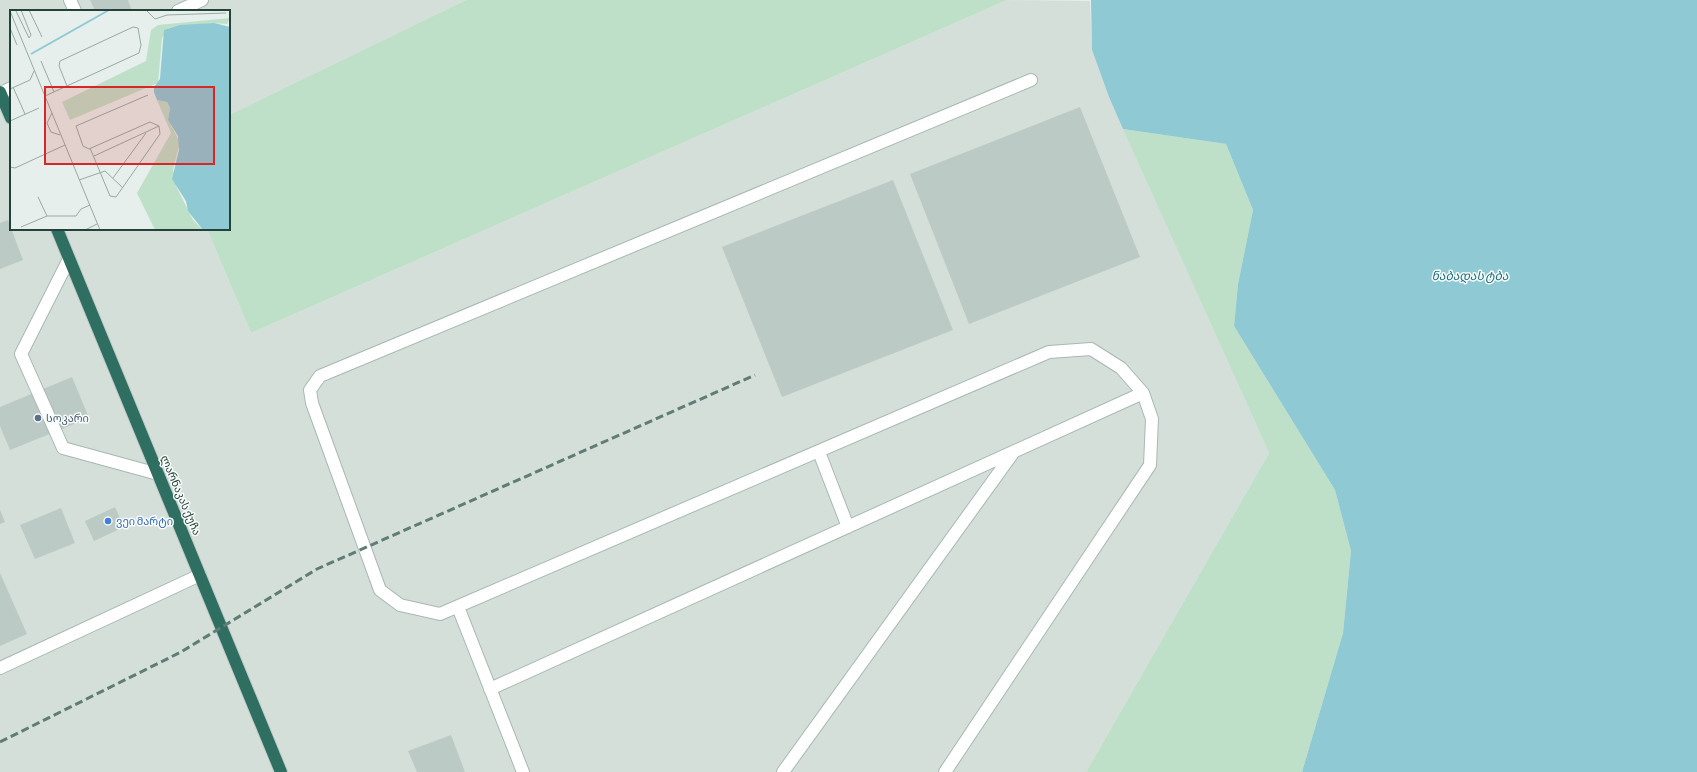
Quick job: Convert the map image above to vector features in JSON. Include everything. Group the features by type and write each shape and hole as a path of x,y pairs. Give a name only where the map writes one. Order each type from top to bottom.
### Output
{"highway":[{"path":"4,91 10,114"},
{"name":"ლარნაკას ქუჩა","path":"57,230 281,772"}],"lane":[{"path":"70,0 75,10"},
{"path":"180,10 202,0"},
{"path":"945,772 1150,465 1152,419 1143,393 1121,368 1091,349 1049,352 440,614 400,605 380,590 312,403 310,390 320,376 1031,80"},
{"path":"69,259 21,354 63,448 158,474"},
{"path":"490,689 1143,393"},
{"path":"819,452 848,527"},
{"path":"783,772 1014,452"},
{"path":"0,668 200,575"},
{"path":"458,607 523,772"}],"shaded area":[{"path":"0,0 466,0 230,115 230,10 10,10 10,230 207,230 251,333 1007,0 1090,1 1092,50 1109,97 1269,453 1086,772 0,772"}],"green space":[{"path":"466,0 1007,0 251,333 207,230 230,230 230,115"},
{"path":"1123,129 1226,144 1253,210 1238,284 1234,326 1335,490 1351,551 1343,633 1302,772 1086,772 1269,453"}],"water":[{"name":"ნაბადას ტბა","path":"1091,0 1697,0 1697,772 1302,772 1343,633 1351,551 1335,490 1234,326 1238,284 1253,210 1226,144 1123,129 1109,97 1092,50"}],"building":[{"path":"90,0 128,0 132,10 95,10"},
{"path":"1080,107 1140,257 969,324 910,174"},
{"path":"893,180 953,330 782,397 722,247"},
{"path":"8,220 10,230 12,230 23,260 0,269 0,223"},
{"path":"72,377 89,418 10,450 0,426 0,407"},
{"path":"115,507 124,527 94,541 85,521"},
{"path":"61,508 75,543 35,559 20,525"},
{"path":"0,510 5,522 0,524"},
{"path":"0,573 27,634 0,646"},
{"path":"451,735 465,772 417,772 408,751"}],"railway":[{"path":"0,742 181,652 317,569 755,375"}],"place":[{"name":"სოკარი","path":"38,418"},
{"name":"ვეი მარტი","path":"108,521"}]}
